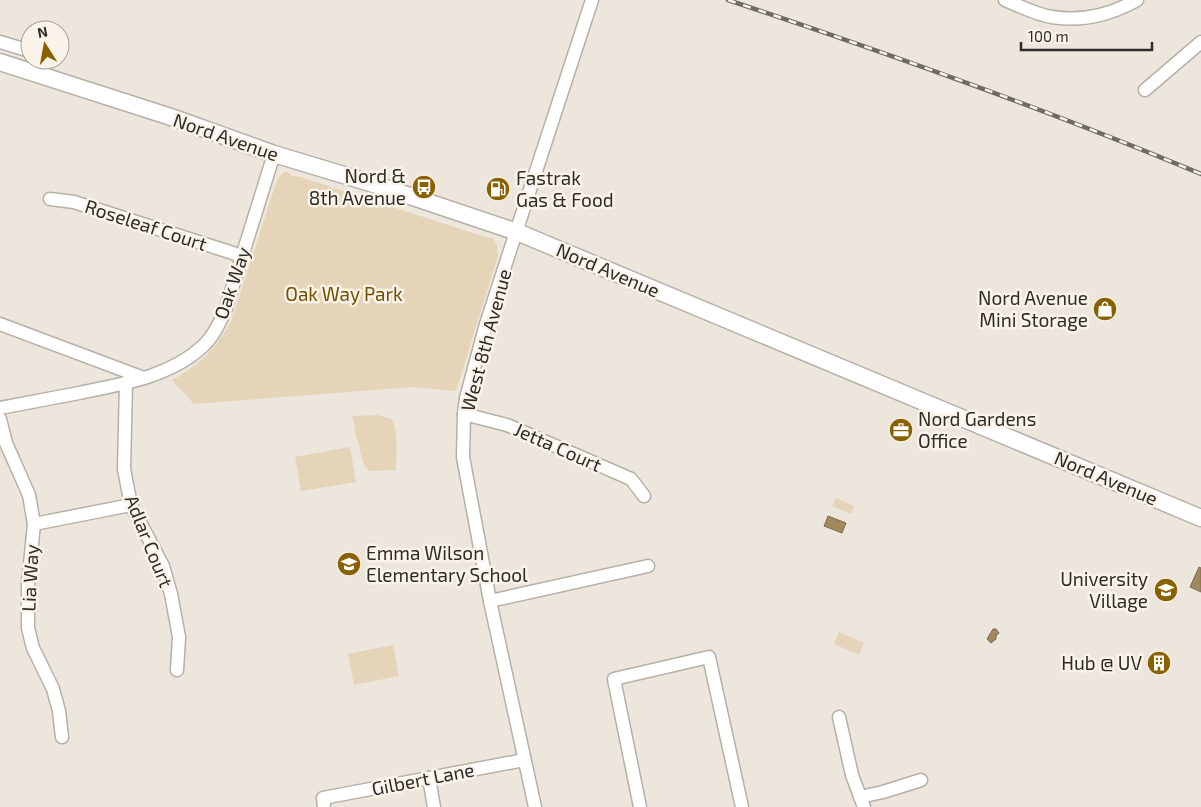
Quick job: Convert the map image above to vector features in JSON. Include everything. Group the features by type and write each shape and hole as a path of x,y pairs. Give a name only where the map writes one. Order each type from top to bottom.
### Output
{"main road":[{"name":"Nord Avenue","path":"1,61 20,64"},
{"name":"Nord Avenue","path":"46,70 274,154 377,185 517,232 1201,518"}],"street":[{"name":"West 8th Avenue","path":"535,807 490,601 462,456 464,414 466,398 486,324 592,0"},
{"path":"1005,0 1051,17 1076,19 1103,15 1124,8 1138,0"},
{"path":"0,42 20,48"},
{"path":"1145,90 1201,42"},
{"name":"Oak Way","path":"0,408 144,378 183,362 203,346 214,334 225,311 274,154"},
{"name":"Roseleaf Court","path":"50,199 74,202 242,256"},
{"path":"0,324 144,378"},
{"name":"Adlar Court","path":"126,383 124,469 131,504 163,566 179,637 177,670"},
{"name":"Jetta Court","path":"464,414 507,425 631,479 644,496"},
{"name":"Lia Way","path":"0,419 6,443 29,495 34,524 28,584 28,628 33,648 53,689 62,737"},
{"path":"34,524 131,504"},
{"path":"490,601 648,566"},
{"path":"640,807 614,678 709,657 742,807"},
{"path":"840,717 852,775 862,802 883,792 921,780"},
{"name":"Gilbert Lane","path":"323,803 429,778 524,760"},
{"path":"429,778 434,807"}],"green space":[{"name":"Oak Way Park","path":"284,172 493,238 497,245 498,256 456,391 413,387 194,404 172,380 206,356 231,322 275,186 279,177"},
{"path":"377,415 389,418 395,427 397,442 396,470 369,471 363,461 352,416"},
{"path":"350,447 356,482 301,491 295,457"},
{"path":"836,498 854,506 851,514 832,506"},
{"path":"839,632 864,643 859,655 834,644"},
{"path":"393,645 399,676 354,685 348,654"}],"shaded area":[{"path":"828,516 846,523 842,533 824,526"},
{"path":"1199,567 1201,568 1201,592 1190,587"},
{"path":"993,629 996,629 999,633 991,643 987,639"}],"railway":[{"path":"728,0 966,82 1201,174"}],"place":[{"name":"Nord & 8th Avenue","path":"424,187"},
{"name":"Fastrak Gas & Food","path":"498,189"},
{"name":"Nord Avenue Mini Storage","path":"1105,309"},
{"name":"Nord Gardens Office","path":"901,430"},
{"name":"Emma Wilson Elementary School","path":"349,564"},
{"name":"University Village","path":"1166,590"},
{"name":"Hub @ UV","path":"1159,663"}]}
